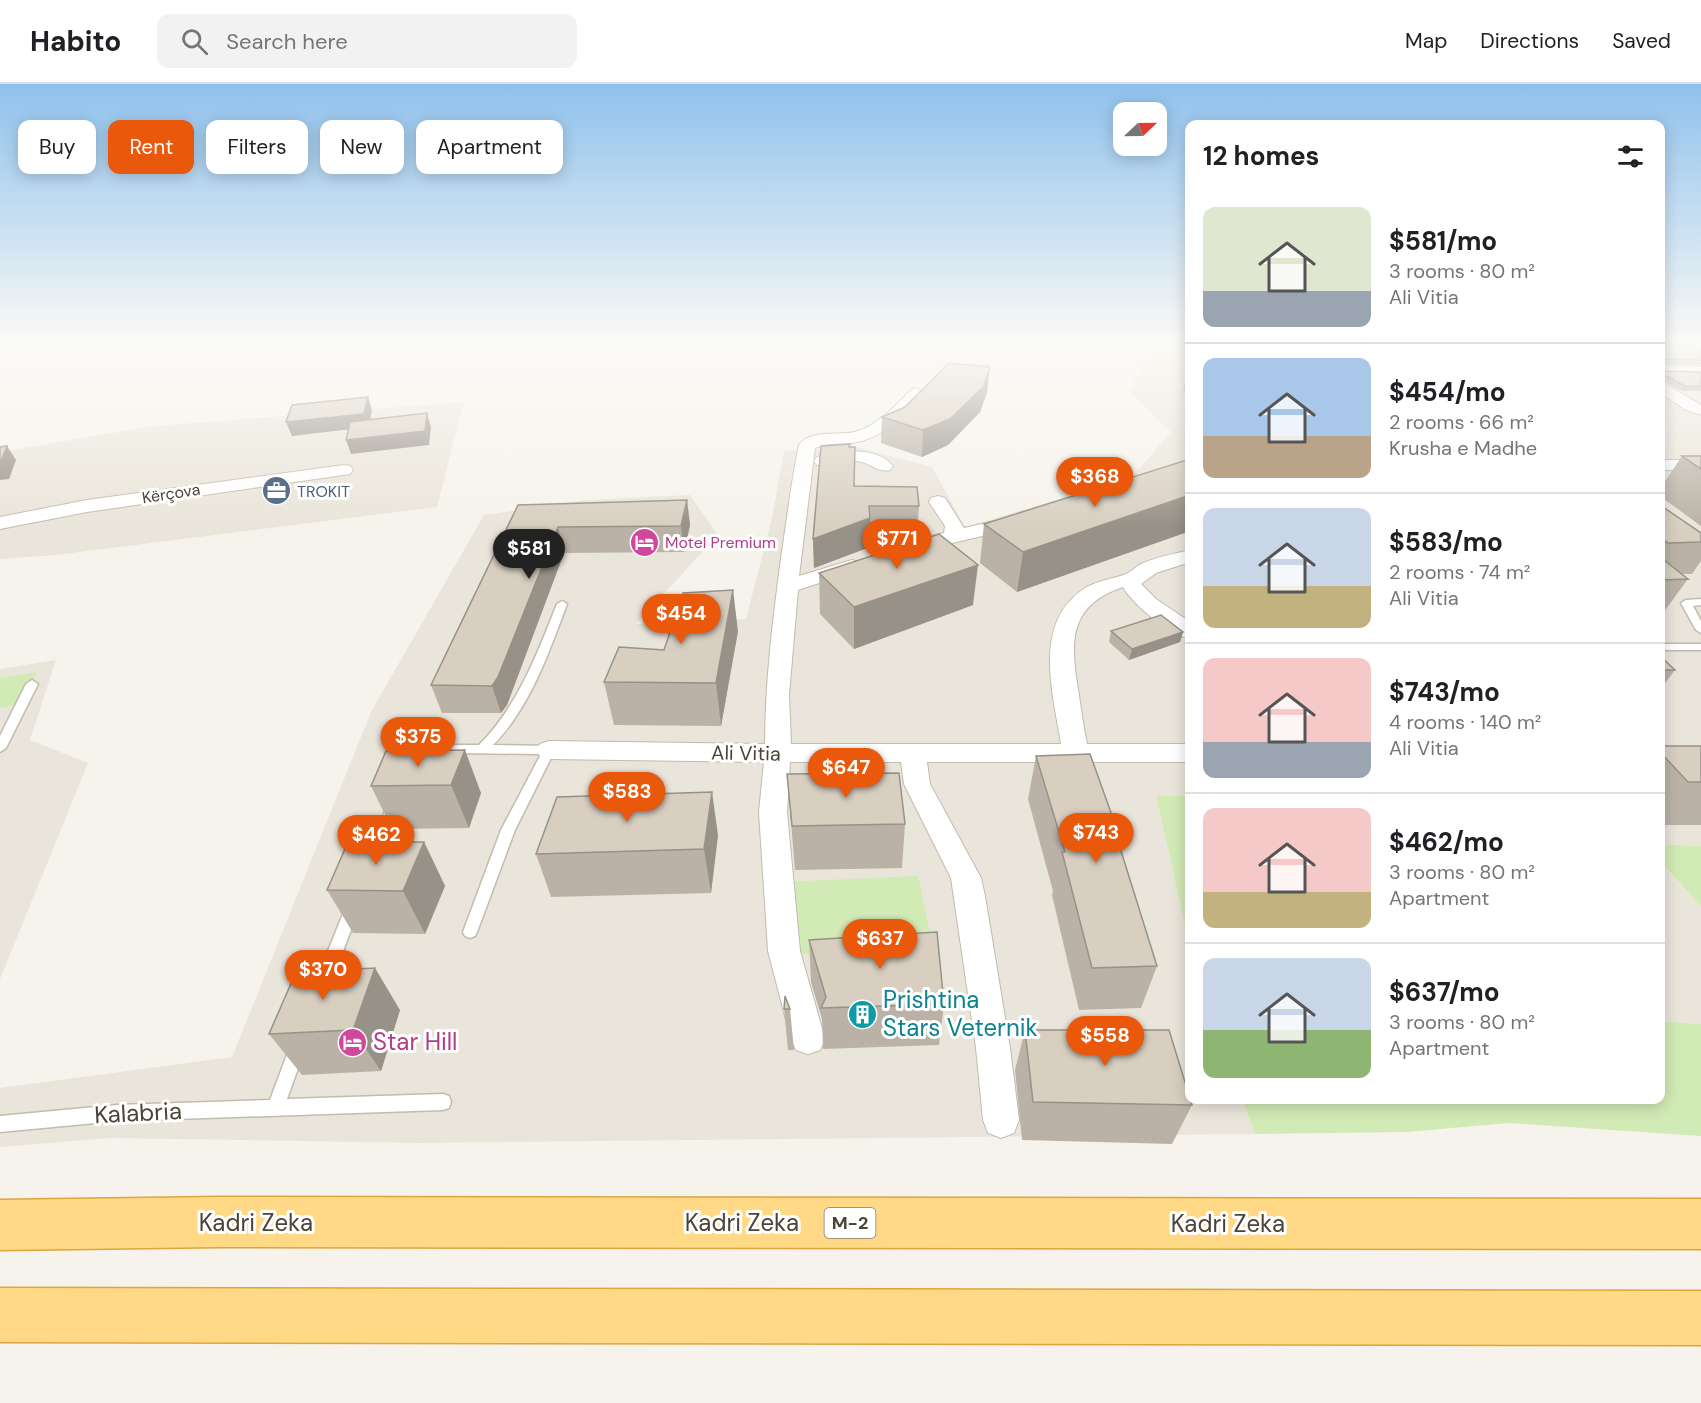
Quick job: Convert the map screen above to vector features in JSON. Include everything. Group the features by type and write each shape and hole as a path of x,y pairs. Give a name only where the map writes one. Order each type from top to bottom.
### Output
{"highway":[{"name":"Kadri Zeka","path":"0,1225 220,1222 1701,1224"},
{"path":"0,1316 271,1314 1701,1317"}],"street":[{"path":"808,1039 784,951 773,822 778,753 777,695 786,587 802,467 807,445 823,440 865,435 905,405"},
{"path":"802,467 851,456 870,457 884,466"},
{"path":"1665,465 1701,465"},
{"name":"Kërçova","path":"0,523 110,502 344,470"},
{"path":"938,502 955,526 953,536"},
{"path":"891,553 953,536 1037,518"},
{"path":"1185,558 1145,570 1131,584 1134,591 1185,628"},
{"path":"786,587 870,560"},
{"path":"1076,754 1060,651 1064,627 1072,611 1084,597 1106,585 1134,579"},
{"name":"Ali Vitia","path":"549,750 913,754 1185,753"},
{"path":"913,754 917,784 966,878 993,1048 1001,1120"}],"lane":[{"path":"1701,602 1686,603 1701,630"},
{"path":"483,748 494,739 522,694 562,604"},
{"path":"1665,647 1701,647"},
{"path":"0,747 3,736 32,684"},
{"name":"Ali Vitia","path":"415,763 428,753 454,749 549,750"},
{"path":"470,932 508,830 549,750"},
{"path":"365,876 399,789"},
{"path":"318,994 357,897"},
{"path":"276,1107 301,1038"},
{"name":"Kalabria","path":"0,1124 117,1113 443,1102"}],"shaded area":[{"path":"431,405 463,405 437,507 56,555 0,559 0,452 155,426"},
{"path":"1143,405 1185,405 1185,795 1156,796 1185,925 1185,1104 1244,1104 1255,1134 418,1143 111,1138 0,1147 0,1088 232,1057 371,712 484,515 587,500 690,495 718,535 636,624 746,619 772,518 784,451 857,447 932,467 965,527 1131,478 1171,432"},
{"path":"1665,405 1701,405 1701,846 1665,844"},
{"path":"56,660 30,740 88,763 0,979 0,669"},
{"path":"1665,868 1701,906 1701,1024 1665,1021"}],"green space":[{"path":"37,672 22,704 0,708 0,678"},
{"path":"1185,795 1185,925 1156,796"},
{"path":"1665,844 1701,846 1701,906 1665,867"},
{"path":"918,876 935,956 800,954 780,882"},
{"path":"1665,1021 1701,1024 1701,1136 1508,1123 1407,1132 1255,1134 1244,1104 1665,1104"}],"building":[{"path":"292,405 366,405 364,414 286,422"},
{"path":"907,405 965,405 950,419 923,430 882,417"},
{"path":"427,413 425,431 346,440 350,422"},
{"path":"850,444 849,447 855,447 854,486 917,487 919,506 869,506 870,518 813,539 821,446"},
{"path":"7,446 0,464 0,447"},
{"path":"1682,456 1701,456 1701,469"},
{"path":"1185,461 1185,497 1023,552 984,524"},
{"path":"687,500 681,526 558,527 498,677 492,686 431,685 518,505"},
{"path":"1665,508 1701,533 1701,542 1668,543 1665,541"},
{"path":"939,534 978,565 854,607 819,573"},
{"path":"1665,561 1688,579 1665,580"},
{"path":"733,590 716,683 604,682 619,647 664,650 683,593"},
{"path":"1161,615 1183,632 1132,649 1111,631"},
{"path":"1665,661 1675,670 1665,670"},
{"path":"1665,746 1701,746 1701,782 1688,782 1665,757"},
{"path":"465,750 451,785 371,786 386,751"},
{"path":"1090,754 1119,835 1116,835 1157,966 1092,968 1062,852 1065,852 1036,756"},
{"path":"899,773 905,824 792,826 787,774"},
{"path":"712,792 704,849 536,854 557,797"},
{"path":"348,842 424,842 403,891 327,890"},
{"path":"937,932 944,1004 821,1008 826,997 809,940"},
{"path":"375,968 353,1030 269,1034 296,972"},
{"path":"785,996 790,1009 784,1009"},
{"path":"1025,1030 1169,1030 1185,1082 1185,1104 1192,1105 1033,1102"}],"place":[{"name":"TROKIT","path":"276,491"},
{"name":"Motel Premium","path":"644,542"},
{"name":"Prishtina Stars Veternik","path":"862,1014"},
{"name":"Star Hill","path":"352,1042"}]}
